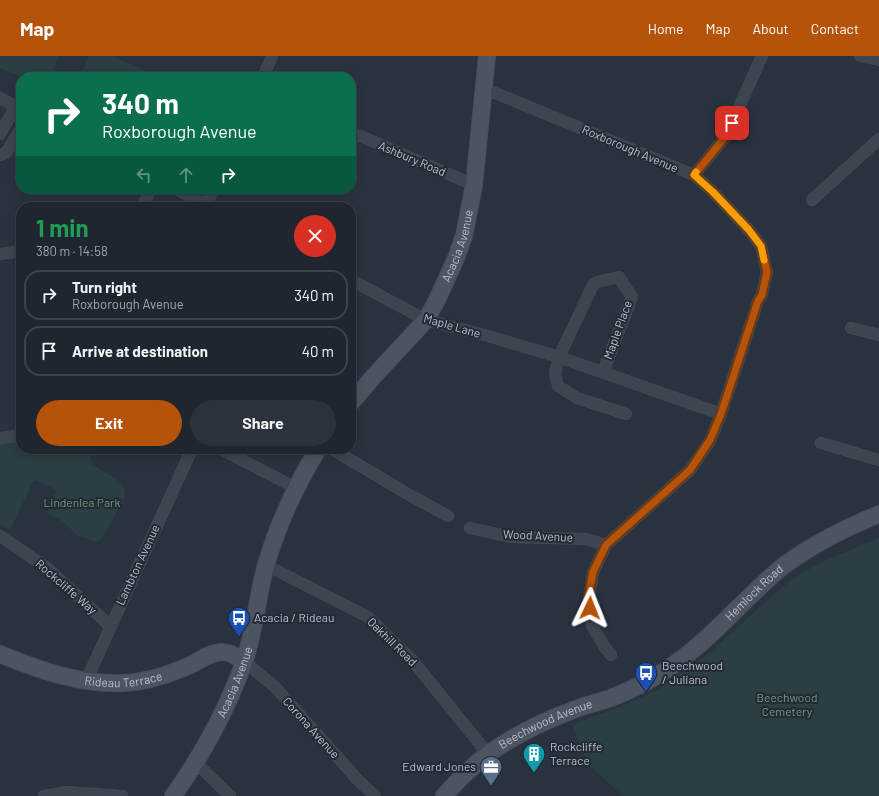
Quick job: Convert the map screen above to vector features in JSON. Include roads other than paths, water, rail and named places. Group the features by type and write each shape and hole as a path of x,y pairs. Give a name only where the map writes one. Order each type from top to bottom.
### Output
{"street":[{"path":"265,72 272,56"},
{"name":"Acacia Avenue","path":"356,397 426,320 438,300 456,258 464,236 474,185 487,56"},
{"name":"Roxborough Avenue","path":"483,88 694,175 726,136 762,56"},
{"path":"0,98 16,107"},
{"path":"0,134 16,111"},
{"name":"Ashbury Road","path":"356,134 474,185"},
{"path":"0,155 6,153 16,136"},
{"path":"812,200 879,139"},
{"path":"611,655 592,626 588,598 593,572 606,545 690,470 710,440 721,414 758,301 762,295 767,272 761,246 749,230 694,175"},
{"path":"185,194 200,202"},
{"path":"0,254 16,252"},
{"name":"Maple Place","path":"559,357 593,285 597,282 619,277 632,297 603,372"},
{"name":"Maple Lane","path":"356,283 426,320 488,336 559,357 721,414"},
{"path":"851,328 879,335"},
{"path":"559,357 555,373 558,386 578,398 626,414"},
{"path":"0,438 16,436"},
{"path":"821,443 879,460"},
{"name":"Lambton Avenue","path":"86,681 190,454"},
{"path":"231,454 296,488"},
{"name":"Acacia Avenue","path":"173,796 196,763 222,712 244,661 266,565 284,514 296,488 315,454"},
{"path":"340,454 448,516"},
{"name":"Hemlock Road","path":"640,685 663,672 693,650 778,571 813,546 847,528 879,514"},
{"name":"Wood Avenue","path":"470,528 512,537 586,539 606,545"},
{"name":"Rockcliffe Way","path":"0,536 48,568 110,626"},
{"name":"Oakhill Road","path":"266,565 368,617 413,661 488,754"},
{"name":"Rideau Terrace","path":"0,654 68,678 86,681 119,683 142,681 174,672 208,656 221,652 232,654 244,661"},
{"name":"Corona Avenue","path":"244,661 275,687 357,779 375,796"},
{"name":"Beechwood Avenue","path":"444,796 467,771 488,754 518,736 576,709 612,697 640,685"},
{"path":"196,763 230,796"},
{"path":"44,796 66,792 122,796"}],"place":[{"name":"Acacia / Rideau","path":"239,638"},
{"name":"Beechwood / Juliana","path":"646,692"},
{"name":"Rockcliffe Terrace","path":"534,774"},
{"name":"Edward Jones","path":"491,786"}],"park label":[{"name":"Lindenlea Park","path":"82,503"},
{"name":"Beechwood Cemetery","path":"787,705"}]}
